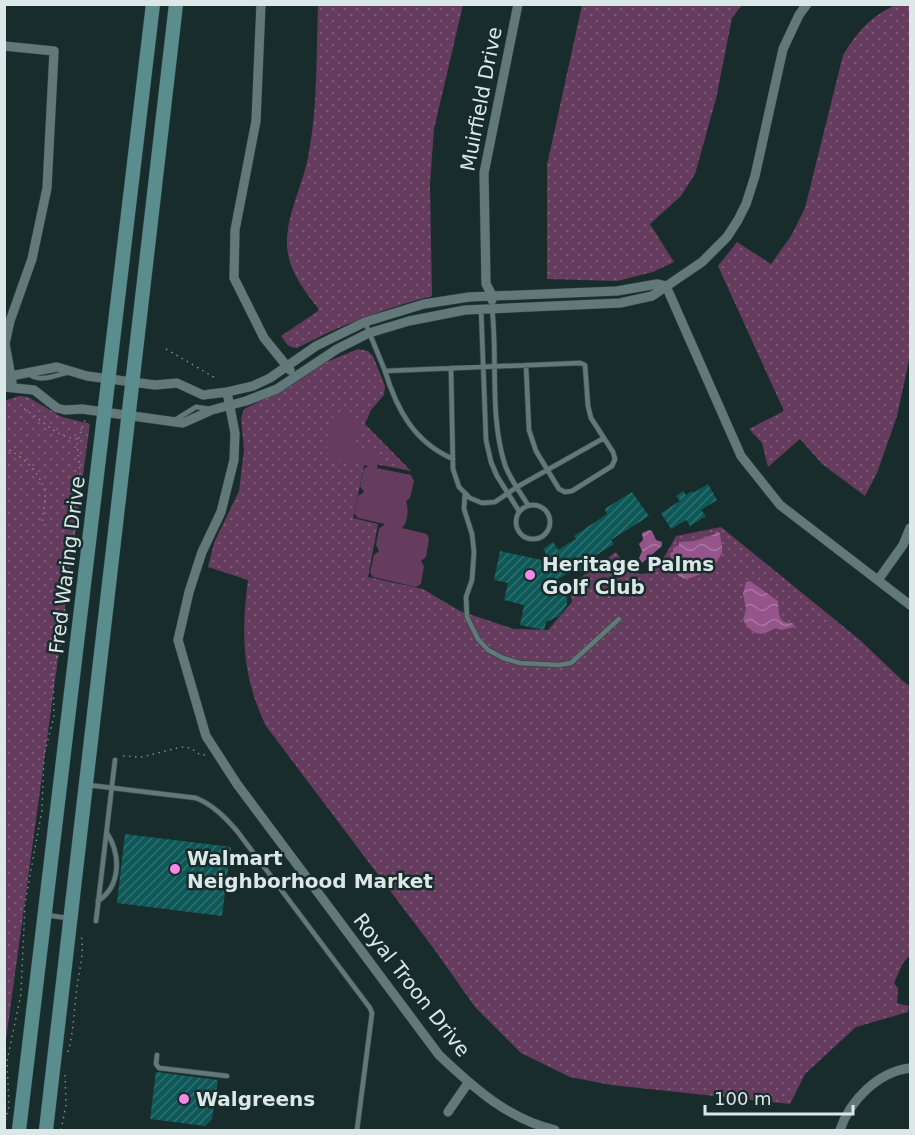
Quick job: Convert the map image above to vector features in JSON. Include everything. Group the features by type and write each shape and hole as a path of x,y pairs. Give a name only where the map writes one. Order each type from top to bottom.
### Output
{"main road":[{"name":"Fred Waring Drive","path":"19,1131 153,4"},
{"path":"46,1131 176,4"}],"street":[{"path":"261,4 256,121 235,230 234,278 264,338 294,377"},
{"name":"Muirfield Drive","path":"488,296 484,173 518,4"},
{"path":"4,46 54,51 47,188 32,259 10,321 5,344 9,388 34,390 57,408 65,410 82,409 183,423 207,410 230,406 266,394 329,354 369,333 427,316 481,308 620,303 652,296 702,262 727,237 738,220 755,176 783,49 799,15 807,4"},
{"path":"8,378 57,367 87,376 108,379 155,385 177,383 203,394 227,392 262,382 331,338 365,322 424,304 488,296 617,291 657,284 666,286"},
{"path":"666,286 741,456 780,505 910,605"},
{"path":"488,296 492,308"},
{"path":"481,308 488,296"},
{"name":"Royal Troon Drive","path":"227,392 235,433 234,460 221,512 202,552 189,592 178,640 206,736 237,784 439,1055 468,1083 505,1111 555,1131"},
{"path":"878,580 903,545 910,528"},
{"path":"840,1131 855,1101 875,1082 902,1069 910,1068"},
{"path":"448,1112 468,1083"}],"lane":[{"path":"481,308 486,440 494,469 519,511"},
{"path":"492,308 501,449 506,467 528,505"},
{"path":"365,322 394,400 404,418 436,452 453,459"},
{"path":"384,371 526,364 580,363 585,365 591,418 615,459 612,466 572,491 565,492 559,489 536,451 529,430 526,364"},
{"path":"451,368 453,469 459,487 470,498 482,503 495,502 604,438"},
{"path":"33,374 34,390"},
{"path":"203,394 207,410"},
{"path":"465,493 464,509 472,534 474,552 472,580 466,597 467,617 478,639 488,650 520,663 559,665 571,663 619,619"},
{"path":"528,505 540,507 548,514 550,525 544,535 534,540 519,533 515,522 519,511 528,505"},
{"path":"96,921 115,760"},
{"path":"85,784 196,798 208,803 237,831 370,1008 372,1013 357,1131"},
{"path":"98,901 107,895 113,886 117,858 114,844 107,833"},
{"path":"44,915 70,918"},
{"path":"157,1055 156,1064 159,1068 227,1076"}],"path":[{"path":"166,349 218,379"},
{"path":"24,409 47,427 65,437 78,439"},
{"path":"4,1126 9,1107 7,1061 21,1001 25,903 42,810 44,755 54,716 53,671 65,626 64,576 79,509 81,482 78,439 86,418"},
{"path":"4,447 33,467 44,489 42,522"},
{"path":"115,760 118,757 142,758 176,748 191,748 202,755 214,749"},
{"path":"66,1060 74,1030 83,949 81,934"},
{"path":"61,1130 66,1105 65,1070"}],"shaded area":[{"path":"897,4 910,5 910,356 897,416 877,473 865,496 822,464 800,439 768,467 762,443 749,429 784,411 718,266 737,242 771,264 791,236 805,208 843,55 866,25 879,14"},
{"path":"318,5 463,5 434,129 430,184 432,296 363,318 294,348 289,346 281,336 318,311 290,263 287,234 307,164 312,134"},
{"path":"582,5 742,5 732,18 716,99 695,174 681,196 650,224 674,262 653,272 617,281 547,279 547,165"},
{"path":"358,349 368,351 373,356 385,386 384,395 371,410 365,424 411,471 365,462 353,518 378,524 368,577 423,589 460,611 514,629 548,630 572,602 569,586 616,552 626,565 635,572 643,574 650,572 664,558 676,536 721,527 860,640 910,686 910,955 903,963 894,983 898,988 897,1003 909,1006 908,1012 856,1027 805,1074 790,1104 611,1085 570,1077 521,1053 475,1007 266,726 252,690 245,654 244,618 248,580 208,567 214,543 239,491 244,450 241,418 244,409 291,386 324,363"},
{"path":"19,396 28,397 62,417 90,424 5,1047 4,401"},
{"path":"334,414 360,419 354,447 380,452 377,468 411,475 414,481 410,498 406,501 406,522 402,528 427,534 429,539 426,557 421,561 424,566 421,584 416,587 373,577 370,572 374,555 379,551 376,545 379,529 385,524 358,518 354,513 358,496 364,492 360,486 364,469 368,466 325,456"}],"water":[{"path":"652,531 656,540 662,542 662,546 642,563 639,558 642,551 639,544 643,540 642,533"},
{"path":"716,531 720,533 722,550 716,562 696,576 684,578 679,576 670,556 673,548 679,545 679,542 695,541 715,534"},
{"path":"750,581 778,601 781,620 793,623 794,627 781,630 776,628 761,634 750,629 743,620 746,609 743,594 746,582"}],"building":[{"path":"708,484 717,500 701,510 706,516 690,526 686,520 671,529 661,513 680,501 676,496 683,491 686,495"},
{"name":"Heritage Palms Golf Club","path":"632,492 649,516 611,540 614,544 587,561 585,570 581,571 576,568 558,579 567,592 567,605 559,616 546,622 544,630 520,625 524,605 504,600 508,583 494,580 500,551 551,562 543,549 553,542 558,550 576,539 574,536 607,514 606,508"},
{"name":"Walmart Neighborhood Market","path":"125,834 231,847 222,916 117,903"},
{"name":"Walgreens","path":"156,1072 218,1080 212,1119 205,1126 150,1119"}],"place":[{"name":"Heritage Palms Golf Club","path":"530,575"},
{"name":"Walmart Neighborhood Market","path":"175,869"},
{"name":"Walgreens","path":"184,1099"}]}
